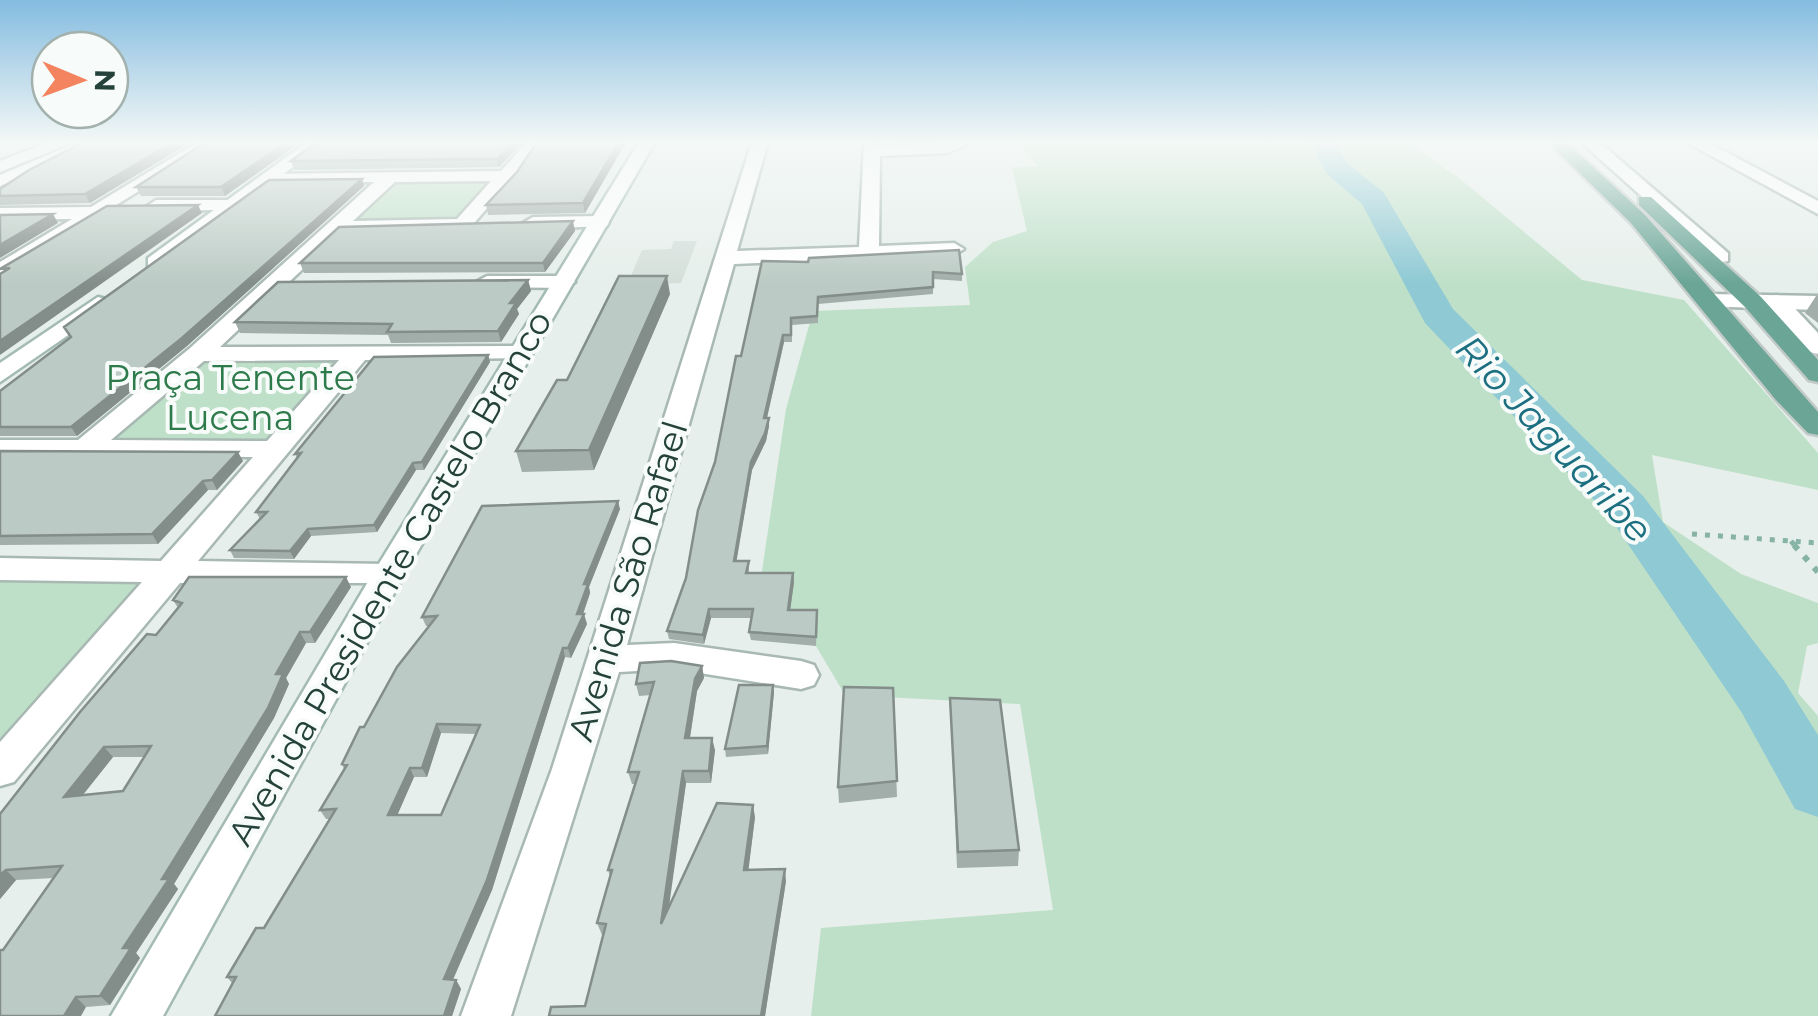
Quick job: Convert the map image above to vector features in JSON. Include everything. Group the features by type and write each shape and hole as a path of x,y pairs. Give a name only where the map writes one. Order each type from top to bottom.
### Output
{"main road":[{"path":"1606,189 1638,219 1785,396 1818,424"},
{"path":"1632,189 1710,260 1764,302 1818,375"}],"street":[{"path":"0,271 133,189"},
{"path":"140,273 254,189"},
{"path":"86,448 198,354 376,189"},
{"path":"334,227 472,224 497,189"},
{"name":"Avenida Presidente Castelo Branco","path":"136,1016 388,575 619,189"},
{"name":"Avenida São Rafael","path":"486,1016 605,659 746,189"},
{"path":"868,250 870,189"},
{"path":"1644,189 1721,256 1710,260"},
{"path":"1783,189 1818,208"},
{"path":"0,214 233,205"},
{"path":"521,224 600,222"},
{"path":"725,258 954,249"},
{"path":"274,283 313,282"},
{"path":"468,282 564,282"},
{"path":"0,376 109,296"},
{"path":"1708,301 1818,302"},
{"path":"1764,302 1818,347"},
{"path":"198,354 522,351"},
{"path":"0,770 358,352"},
{"path":"0,448 276,449"},
{"path":"0,569 388,575"},
{"path":"605,659 674,656 800,675"}],"path":[{"path":"1692,534 1818,543"},
{"path":"1791,541 1818,572"}],"shaded area":[{"path":"674,241 697,241 681,283 627,285 642,250 671,249"}],"green space":[{"path":"382,189 486,189 457,222 345,223"},
{"path":"1017,189 1473,189 1582,280 1684,300 1818,453 1818,490 1652,455 1663,522 1741,574 1818,603 1818,643 1807,646 1798,693 1818,716 1818,1016 811,1016 821,928 1053,910 1020,704 845,695 816,646 762,571 786,409 813,311 970,305 965,267 993,242 1027,231"},
{"name":"Praça Tenente Lucena","path":"198,354 350,355 270,442 102,442"},
{"path":"0,579 141,579 137,591 0,745"}],"building":[{"path":"0,189 93,189 85,194 0,196"},
{"path":"256,189 350,189 182,338 71,427 0,427 0,391 71,337 64,327"},
{"path":"501,189 591,189 583,203 486,205"},
{"path":"198,205 0,341 0,274 10,268 0,269 107,206"},
{"path":"53,214 0,245 0,215"},
{"path":"573,221 543,263 300,263 339,227"},
{"path":"959,250 962,274 933,272 933,287 818,297 817,316 791,318 791,335 783,335 764,418 769,418 751,462 734,561 749,561 746,573 793,573 788,610 817,610 816,637 749,632 753,609 709,609 703,635 667,631 686,578 698,510 715,462 736,356 741,356 762,261 808,262 809,258"},
{"path":"619,276 667,276 589,450 516,451 557,380 567,380"},
{"path":"528,280 510,303 516,303 498,331 387,332 392,324 235,322 278,282"},
{"path":"488,355 422,462 413,463 374,525 308,529 290,551 230,550 267,512 256,512 301,453 295,454 374,357"},
{"path":"0,451 238,452 212,480 203,481 152,534 0,536"},
{"path":"618,501 584,584 588,584 577,614 584,614 568,648 563,648 487,880 444,979 456,980 444,1016 215,1016 236,977 227,977 256,928 264,928 336,809 320,810 347,765 342,764 360,727 364,727 397,667 437,616 422,617 482,506","holes":["437,724 480,725 441,815 388,815 410,768 422,768"]},
{"path":"189,577 346,577 310,632 300,632 276,674 283,674 268,708 162,879 169,879 123,948 131,948 100,996 76,997 64,1016 0,1016 0,950 62,866 6,870 0,875 0,814 147,634 156,635 182,603 173,600","holes":["151,746 123,791 64,797 104,747"]},
{"path":"671,661 702,666 695,679 685,738 712,738 709,771 683,771 661,924 717,803 753,805 744,870 785,869 761,1016 549,1016 551,1007 585,1006 606,924 597,923 612,870 608,870 639,772 628,772 654,682 636,684 640,663"},
{"path":"739,685 773,685 767,746 725,749"},
{"path":"844,687 893,688 897,781 838,787"},
{"path":"950,698 1000,700 1019,850 958,852"}],"waterway":[{"name":"Rio Jaguaribe","path":"1362,189 1374,199 1438,315 1626,506 1763,697 1818,790"}]}
